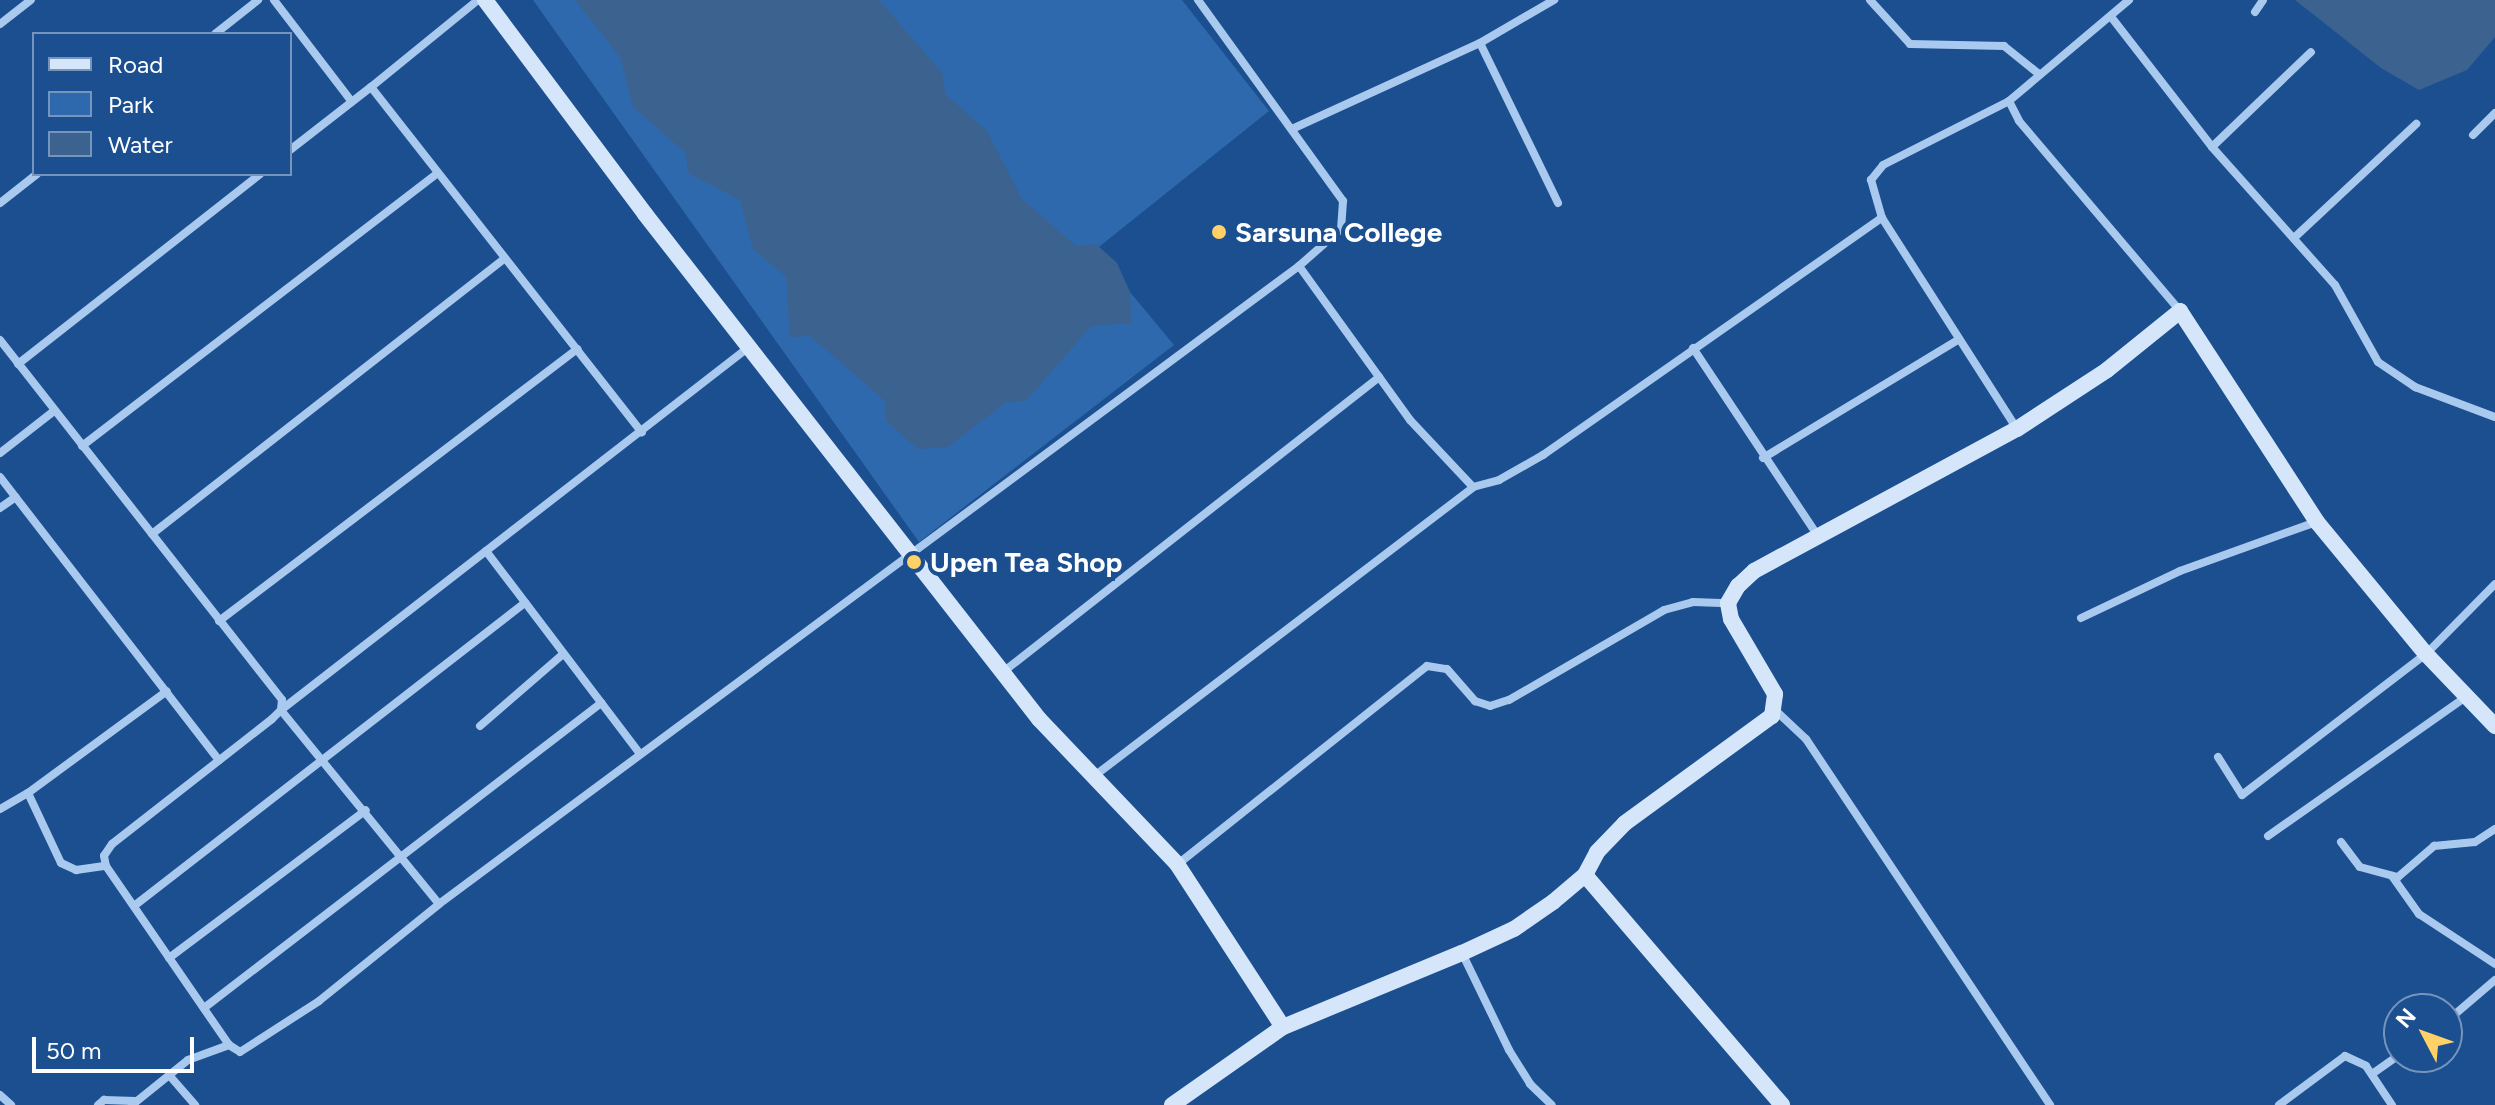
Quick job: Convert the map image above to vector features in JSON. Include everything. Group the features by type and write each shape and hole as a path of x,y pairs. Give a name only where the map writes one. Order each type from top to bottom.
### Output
{"street":[{"path":"0,24 31,0"},
{"path":"218,32 258,0"},
{"path":"274,0 352,102"},
{"path":"292,148 478,0"},
{"path":"485,0 749,347 1003,673 1093,778 1177,864 1283,1027"},
{"path":"749,347 112,844 104,856 106,866 229,1045 240,1052 252,1049 439,904 912,555 1073,430 1299,266 1341,229 1346,215 1343,201 1198,0"},
{"path":"1292,129 1480,43 1554,0"},
{"path":"1870,0 1910,44 2004,46 2039,74"},
{"path":"2017,429 1882,218 1871,180 1883,165 2009,101 2112,18 2129,0"},
{"path":"2255,12 2263,0"},
{"path":"2112,18 2212,147 2335,285 2378,362 2415,387 2495,417"},
{"path":"1480,43 1558,203"},
{"path":"2212,147 2311,52"},
{"path":"371,87 642,432"},
{"path":"2009,101 2019,121 2180,311 2317,522 2426,654 2495,726"},
{"path":"2473,135 2495,113"},
{"path":"2295,237 2416,124"},
{"path":"82,446 437,174"},
{"path":"0,203 34,176"},
{"path":"18,364 257,176"},
{"path":"1093,778 1473,487 1499,480 1543,455 1882,218"},
{"path":"152,534 505,258"},
{"path":"1299,266 1410,420 1473,487"},
{"path":"1172,1105 1283,1027 1514,929 1585,875 1618,829 1768,722 1774,709 1775,694 1731,619 1728,603 1754,571 2017,429 2107,370 2180,311"},
{"path":"0,340 282,700 281,710 366,810 439,904"},
{"path":"1763,458 1958,340"},
{"path":"1693,348 1758,442 1763,458 1819,537"},
{"path":"219,621 577,349"},
{"path":"1003,673 1379,377"},
{"path":"0,453 54,411"},
{"path":"0,477 219,760"},
{"path":"0,508 16,497"},
{"path":"2081,618 2180,571 2317,522"},
{"path":"486,551 640,754"},
{"path":"2218,757 2242,795 2426,654 2495,584"},
{"path":"1177,864 1427,666 1447,669 1475,701 1490,706 1509,700 1664,610 1693,602 1728,603"},
{"path":"134,906 525,603"},
{"path":"480,726 563,654"},
{"path":"0,809 28,793 167,691"},
{"path":"2268,836 2467,696"},
{"path":"204,1008 601,703"},
{"path":"1774,709 1806,739 2050,1105"},
{"path":"28,793 61,863 76,870 106,866"},
{"path":"169,958 366,810"},
{"path":"2341,842 2360,867 2392,876 2404,873 2442,842 2475,842 2495,829"},
{"path":"1585,875 1782,1105"},
{"path":"2392,876 2419,914 2495,964"},
{"path":"1462,953 1509,1050 1530,1084 1552,1105"},
{"path":"2463,1007 2495,980"},
{"path":"98,1105 104,1100 134,1103 188,1060 229,1045"},
{"path":"2279,1105 2345,1056 2372,1074 2392,1105"},
{"path":"2372,1074 2383,1066"},
{"path":"169,1075 195,1105"},
{"path":"1,1098 11,1105"}],"green space":[{"path":"533,0 1182,0 1269,111 1095,250 1174,345 919,542"}],"water":[{"path":"575,0 879,0 943,74 945,94 987,131 1022,199 1076,246 1096,244 1117,263 1130,292 1131,323 1091,326 1026,401 1006,402 948,447 918,449 886,421 885,401 810,336 790,337 786,277 753,249 740,200 688,173 686,153 633,107 620,57"},
{"path":"2295,0 2495,0 2495,37 2467,70 2419,90 2381,68"}],"place":[{"name":"Sarsuna College","path":"1219,232"},
{"name":"Upen Tea Shop","path":"914,562"}]}
